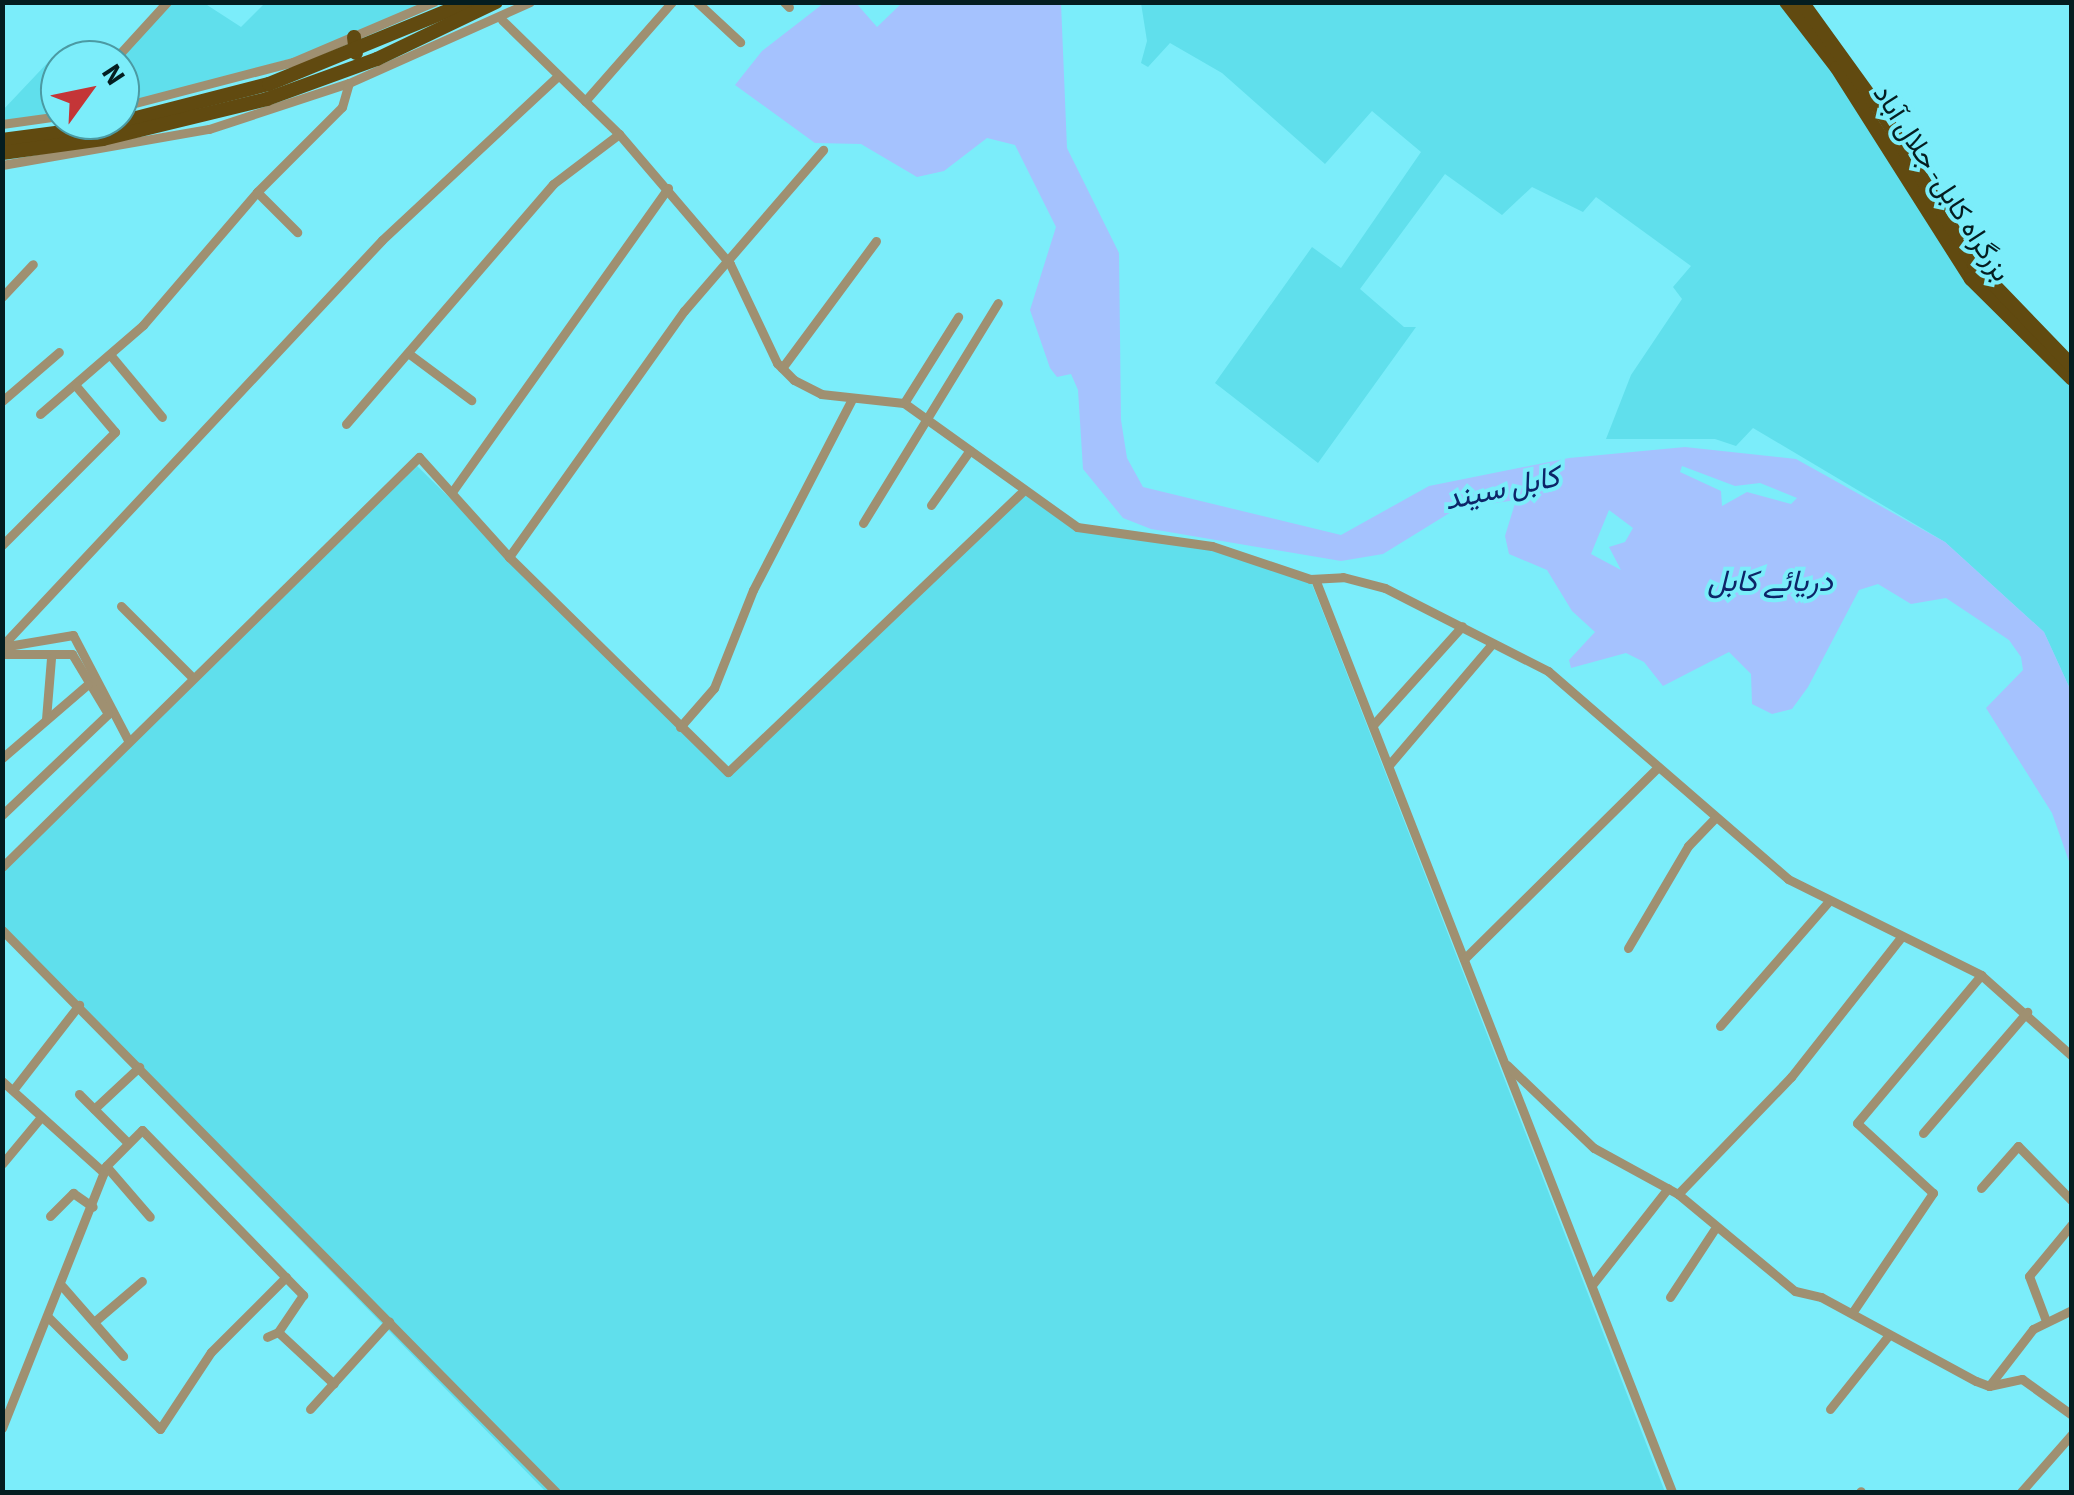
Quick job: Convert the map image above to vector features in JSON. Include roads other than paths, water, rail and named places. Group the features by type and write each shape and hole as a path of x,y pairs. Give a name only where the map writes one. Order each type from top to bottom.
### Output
{"highway":[{"path":"2,140 101,127 295,68 469,2"},
{"path":"2,152 205,116 378,65 496,2"},
{"name":"بزرگراه کابل- جلال آباد","path":"1786,2 1876,117 1971,278 2072,380"},
{"name":"بزرگراه کابل- جلال آباد","path":"1802,2 1995,292 2072,366"}],"street":[{"path":"132,40 166,2"},
{"path":"355,45 434,2"},
{"path":"2,164 209,130 349,84 378,65 502,20 530,2"},
{"path":"585,101 672,2"},
{"path":"697,2 740,42"},
{"path":"502,20 619,134 668,188 730,264 782,368 821,394 904,403 1076,527 1212,546 1315,579 1343,577 1385,588 1462,626 1577,692 1657,768 1788,878 1828,902 1981,975 2072,1056"},
{"path":"140,103 295,68"},
{"path":"2,649 382,240 558,76"},
{"path":"40,414 112,357 220,242 256,192 342,107 349,84"},
{"path":"2,124 40,119"},
{"path":"346,424 552,184 619,134"},
{"path":"509,557 684,312 730,264 822,150"},
{"path":"452,492 668,188"},
{"path":"256,192 297,232"},
{"path":"782,368 876,241"},
{"path":"2,297 33,264"},
{"path":"864,524 998,302"},
{"path":"904,403 958,316"},
{"path":"2,401 58,352"},
{"path":"408,353 471,400"},
{"path":"112,357 162,416"},
{"path":"2,545 115,432 76,386"},
{"path":"680,727 714,688 752,590 852,400"},
{"path":"931,505 970,450"},
{"path":"2,867 414,458 423,459 509,557 680,727 732,772 1024,490"},
{"path":"1315,579 1672,1492"},
{"path":"121,606 191,676"},
{"path":"1373,725 1462,626"},
{"path":"2,649 44,645 72,635 128,740"},
{"path":"1388,765 1492,644"},
{"path":"2,649 51,658 72,654 108,714 2,815"},
{"path":"46,719 51,658"},
{"path":"2,758 88,684"},
{"path":"1464,959 1657,768"},
{"path":"1628,948 1688,846 1715,818"},
{"path":"1720,1026 1828,902"},
{"path":"2,930 556,1492"},
{"path":"1592,1285 1673,1191 1791,1078 1901,937"},
{"path":"1852,1313 1933,1194 1857,1123 1981,975"},
{"path":"12,1090 78,1005"},
{"path":"1923,1133 2027,1012"},
{"path":"1505,1064 1594,1148 1673,1191 1714,1230 1795,1290 1852,1313 1888,1336 1989,1386 2022,1379 2072,1415"},
{"path":"94,1110 140,1067"},
{"path":"2,1081 105,1170 150,1217"},
{"path":"79,1094 128,1143"},
{"path":"2,1164 41,1117"},
{"path":"2,1428 62,1286 105,1170 128,1143 148,1131 304,1298 278,1332 267,1337"},
{"path":"1981,1188 2018,1146 2072,1201"},
{"path":"50,1216 73,1193 93,1207"},
{"path":"2046,1321 2029,1276 2072,1224"},
{"path":"1670,1297 1714,1230"},
{"path":"49,1318 160,1429 211,1352 286,1277"},
{"path":"94,1322 142,1281"},
{"path":"62,1286 124,1356"},
{"path":"1989,1386 2046,1321 2072,1310"},
{"path":"310,1410 389,1322"},
{"path":"278,1332 334,1384"},
{"path":"1830,1410 1888,1336"},
{"path":"2021,1492 2072,1434"}],"water":[{"name":"دریائے کابل","path":"824,3 856,3 877,27 902,3 1061,3 1067,148 1119,253 1121,420 1127,458 1143,487 1341,535 1429,486 1569,458 1685,447 1796,459 1945,542 2044,632 2071,691 2071,867 2052,813 1986,708 2023,670 2021,657 2009,640 1946,598 1911,604 1878,584 1859,590 1808,687 1792,709 1772,714 1752,704 1751,674 1729,652 1663,686 1644,662 1626,653 1571,668 1569,660 1595,632 1572,611 1547,570 1509,554 1505,536 1516,500 1456,509 1383,554 1341,561 1151,529 1123,518 1083,469 1078,390 1071,374 1057,377 1050,368 1030,310 1056,227 1015,145 987,138 944,171 917,177 861,144 815,143 735,85 762,51","holes":["1682,466 1735,486 1760,483 1797,498 1791,504 1747,492 1722,506 1721,491 1680,472","1609,510 1633,528 1625,542 1609,547 1621,570 1591,554"]}],"water label":[{"name":"کابل سيند","path":"1502,489"}]}
